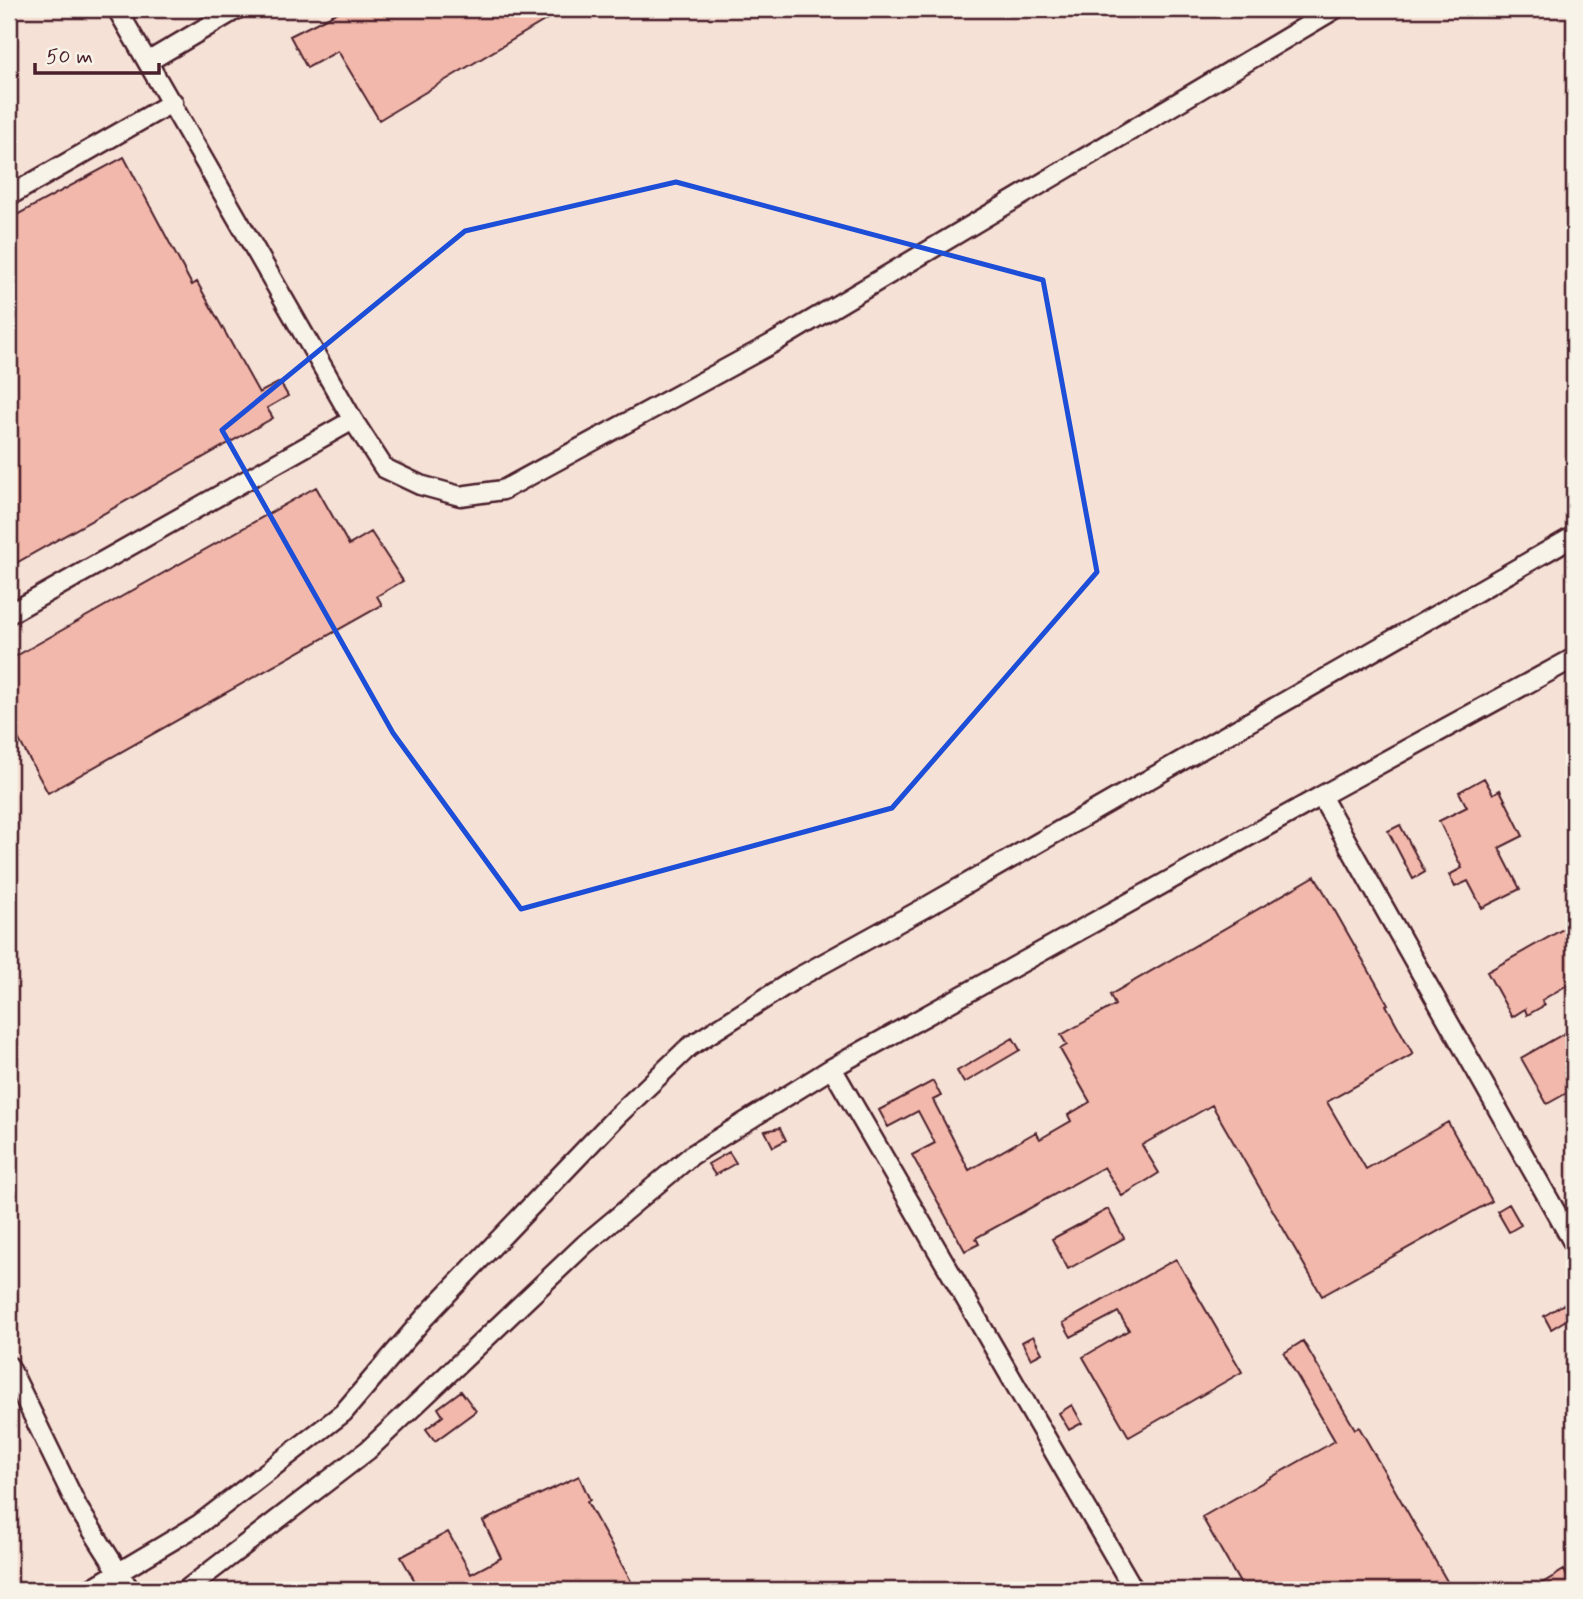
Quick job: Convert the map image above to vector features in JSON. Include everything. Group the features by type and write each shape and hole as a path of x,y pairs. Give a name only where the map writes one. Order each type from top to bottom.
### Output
{"street":[{"path":"117,9 173,102 353,420 384,468 420,485 460,496 503,490 876,284 1335,9"},
{"path":"149,61 237,9"},
{"path":"9,196 173,102"},
{"path":"9,614 353,420"},
{"path":"89,1590 198,1525 343,1413 425,1317 617,1116 689,1047 797,978 1574,536"},
{"path":"186,1590 368,1450 585,1244 692,1155 832,1068 1574,658"},
{"path":"1321,796 1574,1244"},
{"path":"832,1068 1134,1590"},
{"path":"9,1366 78,1508 117,1574 130,1590"}],"highlighted area":[{"path":"676,182 1043,280 1097,572 892,808 521,909 393,733 222,430 465,231"}],"shaded area":[{"path":"9,9 1574,9 1574,1590 9,1590"}],"building":[{"path":"344,9 564,9 379,120 338,51 307,68 290,36"},
{"path":"124,157 192,285 197,282 259,393 280,382 288,396 267,408 273,418 9,567 9,219"},
{"path":"316,487 349,545 371,532 403,581 377,596 382,605 48,793 9,722 9,660"},
{"path":"1484,778 1493,794 1500,790 1523,836 1499,848 1520,889 1482,908 1468,881 1455,887 1449,875 1462,868 1439,821 1467,807 1459,792"},
{"path":"1400,825 1425,872 1413,879 1388,831"},
{"path":"1315,876 1388,1004 1386,1005 1413,1054 1327,1102 1366,1169 1448,1122 1492,1201 1322,1296 1212,1105 1142,1145 1159,1173 1122,1196 1104,1167 976,1238 979,1244 965,1251 912,1155 935,1143 918,1111 888,1127 879,1110 933,1081 941,1096 933,1100 969,1170 1036,1132 1040,1139 1071,1121 1068,1115 1090,1102 1060,1049 1067,1045 1061,1035 1115,1005 1110,995"},
{"path":"1574,923 1574,981 1542,1000 1545,1005 1527,1015 1525,1009 1512,1017 1487,972"},
{"path":"1574,1028 1574,1089 1547,1104 1521,1058"},
{"path":"1013,1038 1020,1050 964,1083 957,1071"},
{"path":"780,1128 786,1140 773,1147 765,1131"},
{"path":"729,1152 736,1163 715,1175 708,1164"},
{"path":"1509,1204 1521,1225 1509,1232 1497,1211"},
{"path":"1108,1209 1124,1238 1068,1269 1052,1239"},
{"path":"1176,1259 1242,1372 1129,1437 1083,1357 1129,1330 1118,1312 1071,1337 1063,1323"},
{"path":"1564,1304 1571,1317 1551,1329 1544,1316"},
{"path":"1033,1336 1042,1353 1031,1359 1022,1342"},
{"path":"1303,1341 1355,1429 1359,1427 1452,1590 1244,1590 1202,1517 1335,1441 1284,1353"},
{"path":"461,1391 476,1411 435,1441 426,1429 443,1416 438,1408"},
{"path":"1072,1405 1082,1423 1069,1430 1059,1413"},
{"path":"579,1476 590,1500 587,1502 636,1590 420,1590 401,1557 448,1532 471,1574 501,1558 483,1521"},
{"path":"1564,1570 1574,1590 1531,1590"}]}
